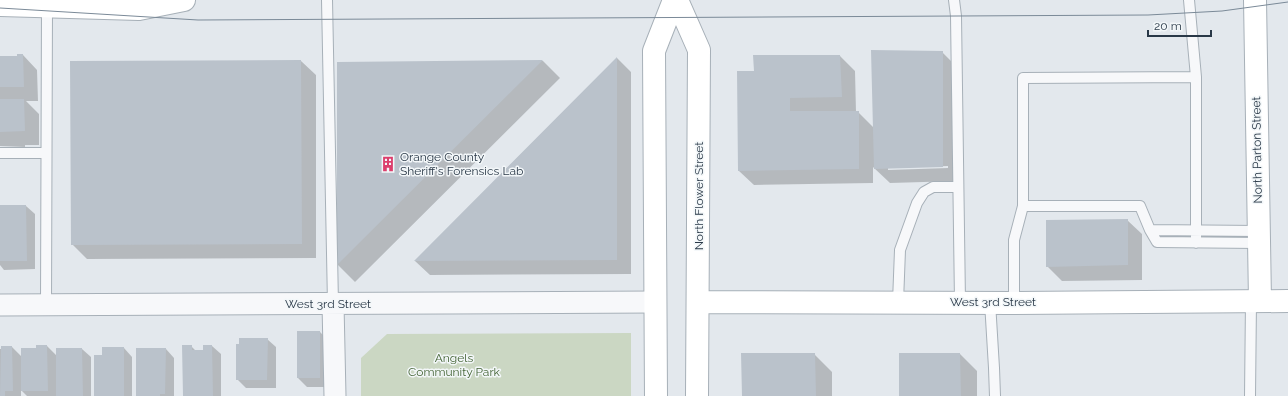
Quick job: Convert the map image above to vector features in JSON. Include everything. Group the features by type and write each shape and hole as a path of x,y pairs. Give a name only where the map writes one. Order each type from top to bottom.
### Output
{"main road":[{"path":"0,6 139,9 184,0"},
{"path":"656,396 654,51 674,0"},
{"name":"North Flower Street","path":"677,0 699,50 697,396"},
{"name":"North Parton Street","path":"1255,0 1258,237 1255,301"},
{"name":"West 3rd Street","path":"698,302 1014,303 1288,301"}],"street":[{"name":"West 3rd Street","path":"0,305 655,302"},
{"path":"332,304 335,396"}],"lane":[{"path":"327,0 332,304"},
{"path":"954,0 956,16 960,302"},
{"path":"1189,0 1196,77 1196,243"},
{"path":"46,305 47,7"},
{"path":"1014,303 1014,240 1023,206 1022,78 1196,77"},
{"path":"0,153 46,153"},
{"path":"898,302 900,250 917,203 924,192 933,187 958,186"},
{"path":"1023,206 1140,206 1150,230 1157,242 1196,243 1258,237"},
{"path":"1150,230 1196,230 1258,237"},
{"path":"1250,396 1255,301"},
{"path":"990,302 995,396"}],"green space":[{"name":"Angels Community Park","path":"631,333 631,396 361,396 361,358 387,334"}],"building":[{"path":"871,50 943,51 943,167 874,169"},
{"path":"17,54 23,54 24,87 0,87 0,56 17,56"},
{"path":"753,55 840,55 842,97 790,98 790,111 859,111 859,169 738,171 737,71 754,71"},
{"path":"617,57 617,260 414,261"},
{"path":"301,60 302,244 71,245 70,61"},
{"name":"Orange County Sheriff's Forensics Lab","path":"543,60 337,265 337,62"},
{"path":"0,99 24,99 25,131 0,132"},
{"path":"0,205 26,205 27,261 0,261"},
{"path":"1128,219 1128,265 1046,267 1046,220"},
{"path":"297,331 320,331 320,378 297,378"},
{"path":"239,338 268,338 267,380 236,380 236,344 239,344"},
{"path":"36,345 47,345 48,391 21,391 21,348 36,348"},
{"path":"182,345 192,345 192,350 203,350 203,345 212,345 213,396 183,396"},
{"path":"1,346 12,346 13,391 5,391 5,396 0,396"},
{"path":"102,347 124,347 124,396 94,396 94,355 102,355"},
{"path":"56,348 82,348 83,396 56,396"},
{"path":"136,348 166,348 165,394 160,394 160,396 136,396"},
{"path":"741,353 815,353 816,396 742,396"},
{"path":"899,353 960,353 961,396 899,396"}],"tram line":[{"path":"0,8 198,20 1148,15 1222,11 1288,2"}],"place":[{"name":"Orange County Sheriff's Forensics Lab","path":"388,164"}]}
